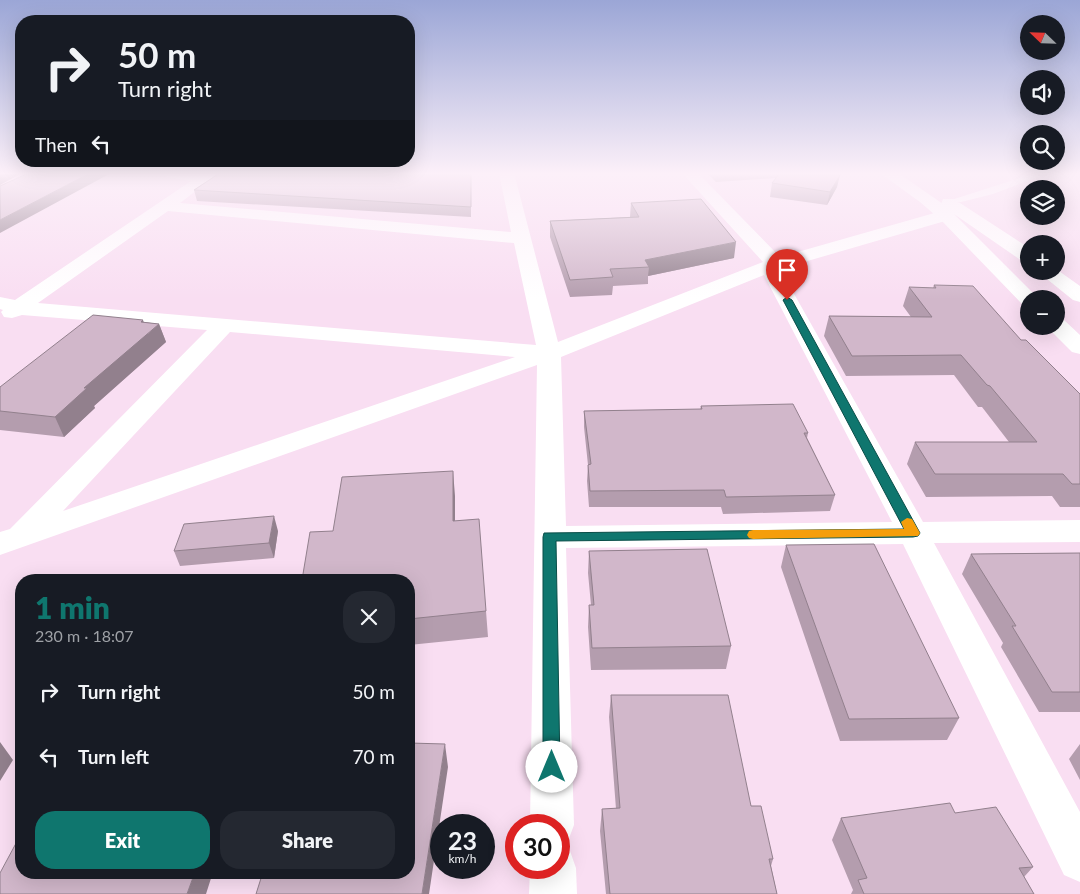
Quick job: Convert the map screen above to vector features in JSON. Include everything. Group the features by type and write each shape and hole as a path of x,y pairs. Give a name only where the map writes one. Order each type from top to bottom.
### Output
{"street":[{"path":"0,320 10,306 151,215"},
{"path":"262,215 522,238"},
{"path":"516,215 549,353 552,814"},
{"path":"727,215 772,265 913,533 1080,859"},
{"path":"10,540 549,353 772,265 930,215"},
{"path":"953,215 1001,274 1020,292"},
{"path":"958,215 1020,252"},
{"path":"1059,280 1080,296"},
{"path":"10,306 549,353"},
{"path":"0,562 10,540 225,325"},
{"path":"1065,333 1080,347"},
{"path":"549,537 1080,531"},
{"path":"553,879 553,894"}],"building":[{"path":"0,215 10,215 0,220"},
{"path":"638,215 714,215 736,242 645,260 649,267 610,269 613,277 570,280 550,221 639,217"},
{"path":"934,285 973,286 1021,340 1026,340 1080,394 1080,484 1072,484 1063,474 935,474 915,442 1037,442 961,355 852,356 829,316 932,317 909,287 936,288"},
{"path":"93,315 143,320 141,322 159,324 84,388 87,388 55,417 0,411 0,387"},
{"path":"793,404 808,433 804,433 835,495 726,497 724,490 590,491 588,465 591,464 584,411 702,409 701,406"},
{"path":"453,471 453,521 479,519 486,611 415,618 415,574 303,574 310,532 333,531 342,477"},
{"path":"274,516 269,543 174,551 184,524"},
{"path":"874,544 959,718 849,719 786,545"},
{"path":"707,549 731,646 592,648 589,605 594,605 589,551"},
{"path":"1080,553 1080,692 1052,692 1012,626 1016,626 971,554"},
{"path":"611,695 728,695 751,806 761,806 773,859 769,859 777,894 610,894 602,809 620,808"},
{"path":"415,743 445,744 434,814 430,814 430,842 422,894 256,894 261,879 415,879"},
{"path":"950,803 955,813 996,807 1033,867 1019,868 1034,894 864,894 858,880 867,878 841,818"},
{"path":"15,845 15,879 192,879 187,894 0,894 0,873"}],"slow traffic":[{"path":"753,535 913,533 907,522"}],"route":[{"path":"552,767 549,537 913,533 787,300"}]}
